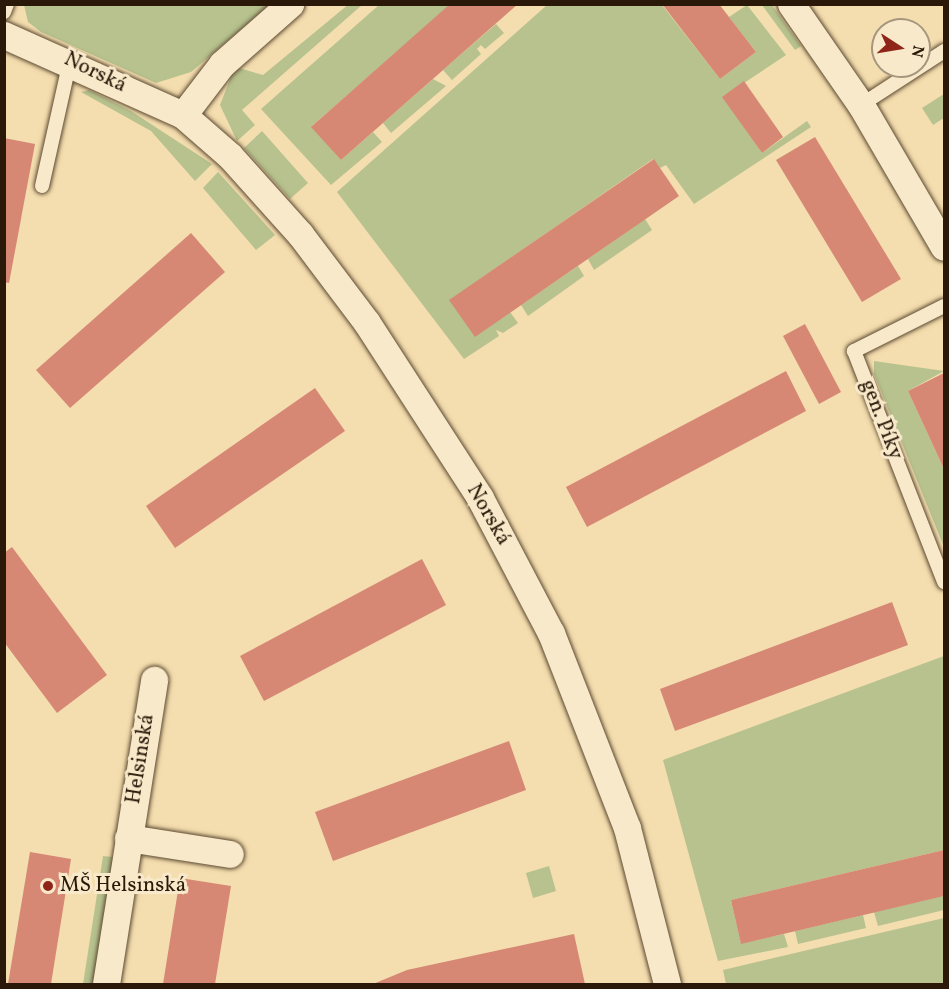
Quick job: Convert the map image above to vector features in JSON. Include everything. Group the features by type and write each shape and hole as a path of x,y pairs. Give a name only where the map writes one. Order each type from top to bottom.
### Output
{"street":[{"path":"183,115 222,64 290,4"},
{"path":"791,4 861,105 945,247"},
{"name":"Norská","path":"4,35 70,61 183,115 230,156 335,279 480,498 551,633 590,724 627,828 667,984"},
{"name":"Helsinská","path":"106,984 154,680"},
{"path":"128,838 230,854"}],"lane":[{"path":"4,12 7,4"},
{"path":"861,105 945,51"},
{"path":"42,186 70,61"},
{"name":"gen. Píky","path":"945,306 854,351 945,582"}],"green space":[{"path":"349,4 362,5 242,110 255,125 237,141 220,105 231,77 239,68 263,75"},
{"path":"24,5 269,5 191,72 156,83 41,32 28,22"},
{"path":"379,5 450,5 312,126 341,160 373,132 382,142 331,185 261,109"},
{"path":"547,5 662,5 720,79 756,52 729,17 747,5 786,55 723,97 762,153 807,121 811,127 694,204 666,165 660,168 653,159 450,300 510,312 518,323 503,333 496,330 499,336 464,359 337,192"},
{"path":"762,5 772,5 801,46 795,50"},
{"path":"496,24 504,33 485,49 481,45 477,49 481,54 452,80 443,70"},
{"path":"433,79 446,86 391,133 383,123"},
{"path":"89,90 131,111 212,164 195,181 151,131 81,92"},
{"path":"944,94 944,118 933,125 922,108"},
{"path":"262,131 308,183 290,199 244,148"},
{"path":"218,172 275,235 256,250 203,188"},
{"path":"645,219 652,230 594,270 588,259"},
{"path":"578,266 584,276 528,316 521,305"},
{"path":"874,361 944,371 908,391 944,469 944,547 874,374"},
{"path":"944,656 944,850 731,900 741,943 784,934 788,947 718,961 663,760"},
{"path":"103,856 113,857 93,984 83,984"},
{"path":"549,866 556,891 533,898 526,873"},
{"path":"943,896 944,910 878,926 874,912"},
{"path":"863,915 866,928 798,944 795,931"},
{"path":"944,918 944,984 726,984 723,970"}],"building":[{"path":"450,4 518,4 341,160 311,127"},
{"path":"662,4 719,4 756,52 720,79"},
{"path":"744,81 783,137 762,153 722,97"},
{"path":"815,137 901,279 862,302 776,160"},
{"path":"4,138 35,144 9,283 4,282"},
{"path":"654,159 679,196 475,337 449,300"},
{"path":"191,233 225,272 70,408 36,370"},
{"path":"805,324 841,392 819,404 783,336"},
{"path":"786,371 806,411 587,527 566,487"},
{"path":"944,373 944,469 908,391"},
{"path":"315,388 345,431 175,548 146,506"},
{"path":"12,547 107,675 57,713 4,642 4,553"},
{"path":"422,559 446,605 264,701 240,656"},
{"path":"892,602 908,645 675,731 660,689"},
{"path":"509,741 526,790 333,861 315,812"},
{"path":"944,850 944,896 741,944 731,900"},
{"path":"30,852 71,859 51,984 8,984"},
{"path":"180,878 231,886 215,984 163,984"},
{"path":"574,934 585,984 373,984 407,970"}],"place":[{"name":"MŠ Helsinská","path":"48,886"}]}
